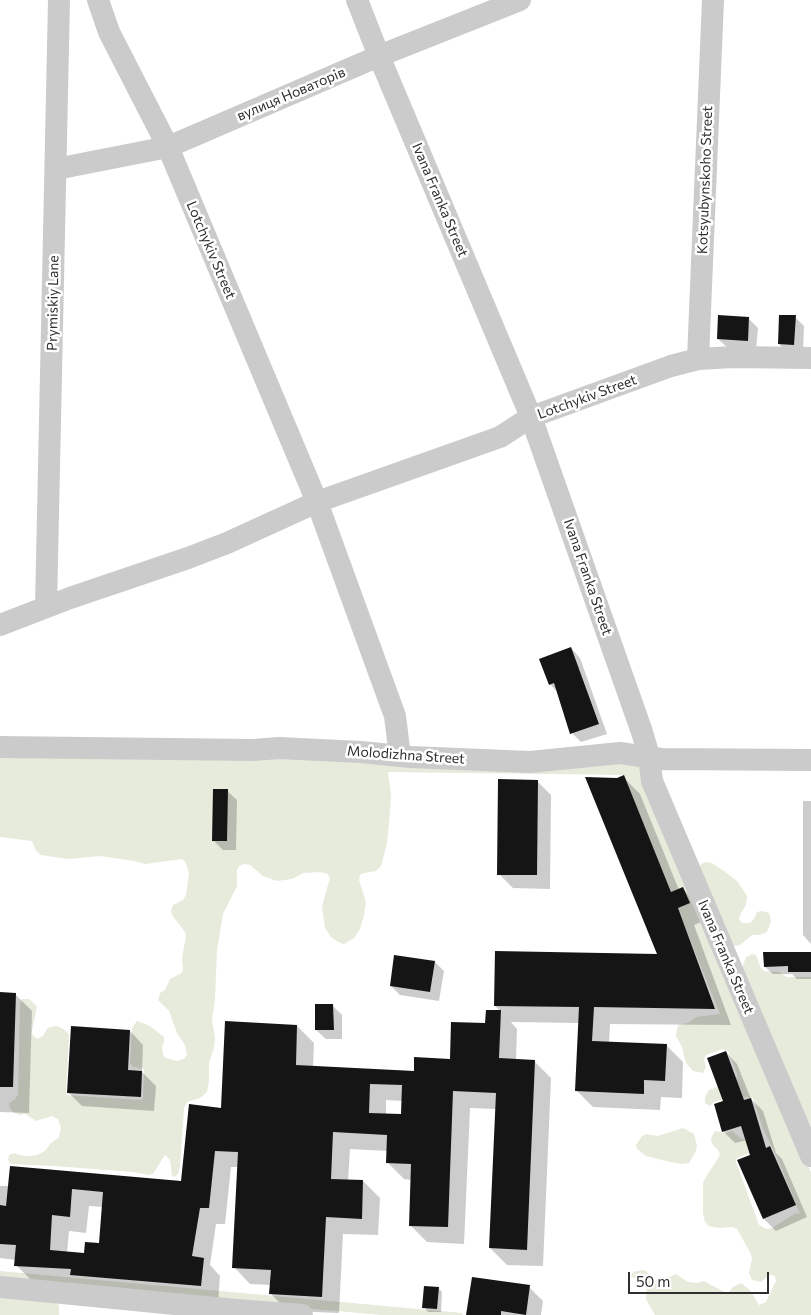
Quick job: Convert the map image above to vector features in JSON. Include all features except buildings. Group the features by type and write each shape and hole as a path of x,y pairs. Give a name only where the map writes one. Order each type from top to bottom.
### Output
{"street":[{"name":"Prymiskiy Lane","path":"46,607 58,0"},
{"name":"Lotchykiv Street","path":"98,0 109,32 168,147 317,502 395,716 400,756"},
{"name":"Ivana Franka Street","path":"358,0 379,56 531,418 642,732 649,756 652,782 811,1156"},
{"name":"вулиця Новаторів","path":"56,169 168,147 379,56 520,0"},
{"name":"Kotsyubynskoho Street","path":"698,360 712,0"},
{"name":"Lotchykiv Street","path":"0,625 46,607 188,558 317,502 500,437 531,418 671,366 698,360 733,357 811,358"},
{"name":"Molodizhna Street","path":"0,747 253,750 279,748 530,762 620,753 661,759 811,760"},
{"path":"0,1287 302,1315"}],"shaded area":[{"path":"0,752 639,759 811,1172 811,1315 655,1315 646,1299 647,1283 637,1281 631,1276 633,1272 643,1270 656,1280 663,1280 676,1274 688,1282 697,1283 704,1281 726,1293 741,1283 750,1290 759,1305 766,1302 776,1281 775,1276 769,1275 761,1282 752,1280 749,1273 752,1259 751,1254 737,1229 709,1226 705,1222 703,1213 703,1182 720,1155 712,1144 711,1138 715,1131 725,1133 732,1131 742,1139 751,1141 754,1151 739,1157 736,1159 736,1162 759,1225 766,1229 772,1228 797,1213 800,1214 777,1157 763,1129 753,1098 735,1096 714,1102 710,1106 705,1103 705,1097 709,1090 737,1077 728,1051 723,1049 706,1055 704,1059 706,1067 703,1073 693,1071 686,1063 682,1047 676,1036 679,1025 690,1022 696,1017 720,1014 624,775 388,772 391,794 387,843 381,866 376,871 360,875 359,880 366,902 364,915 360,929 354,938 344,944 331,937 325,928 322,906 330,878 328,874 320,872 303,873 292,879 277,881 263,876 250,865 244,864 239,866 237,870 237,886 223,914 217,950 212,1020 215,1037 209,1063 207,1092 200,1098 187,1102 184,1108 180,1166 178,1174 174,1177 172,1176 170,1160 165,1155 153,1174 148,1175 133,1172 11,1164 8,1160 9,1155 13,1153 29,1156 45,1151 59,1137 61,1128 58,1119 52,1116 36,1121 25,1114 19,1115 13,1112 10,1108 9,1104 18,1094 20,1003 22,999 29,999 37,1006 32,1034 37,1039 43,1036 47,1029 56,1026 69,1034 66,1095 141,1100 143,1098 144,1069 133,1067 130,1063 132,1028 137,1021 150,1026 164,1037 162,1047 163,1055 166,1058 177,1061 185,1058 187,1054 185,1045 177,1033 169,1011 158,1000 160,993 165,990 170,979 182,973 183,970 182,958 186,936 172,915 171,910 173,905 183,900 186,895 189,874 186,863 182,859 145,864 100,856 69,859 41,855 36,851 32,841 0,837"},
{"path":"706,862 712,863 737,881 747,896 746,905 739,919 742,923 750,923 757,912 769,913 771,921 767,932 760,935 752,935 740,945 733,945 698,871 701,864"},
{"path":"752,954 756,955 764,971 779,972 787,977 811,977 811,1142 743,971 746,957"},
{"path":"683,1128 694,1134 697,1146 689,1163 682,1164 646,1156 637,1149 636,1145 642,1136 646,1134 658,1136"},
{"path":"0,1271 462,1313 462,1315 382,1315 324,1310 0,1279"},
{"path":"0,1295 54,1301 59,1305 59,1315 0,1315"}]}
